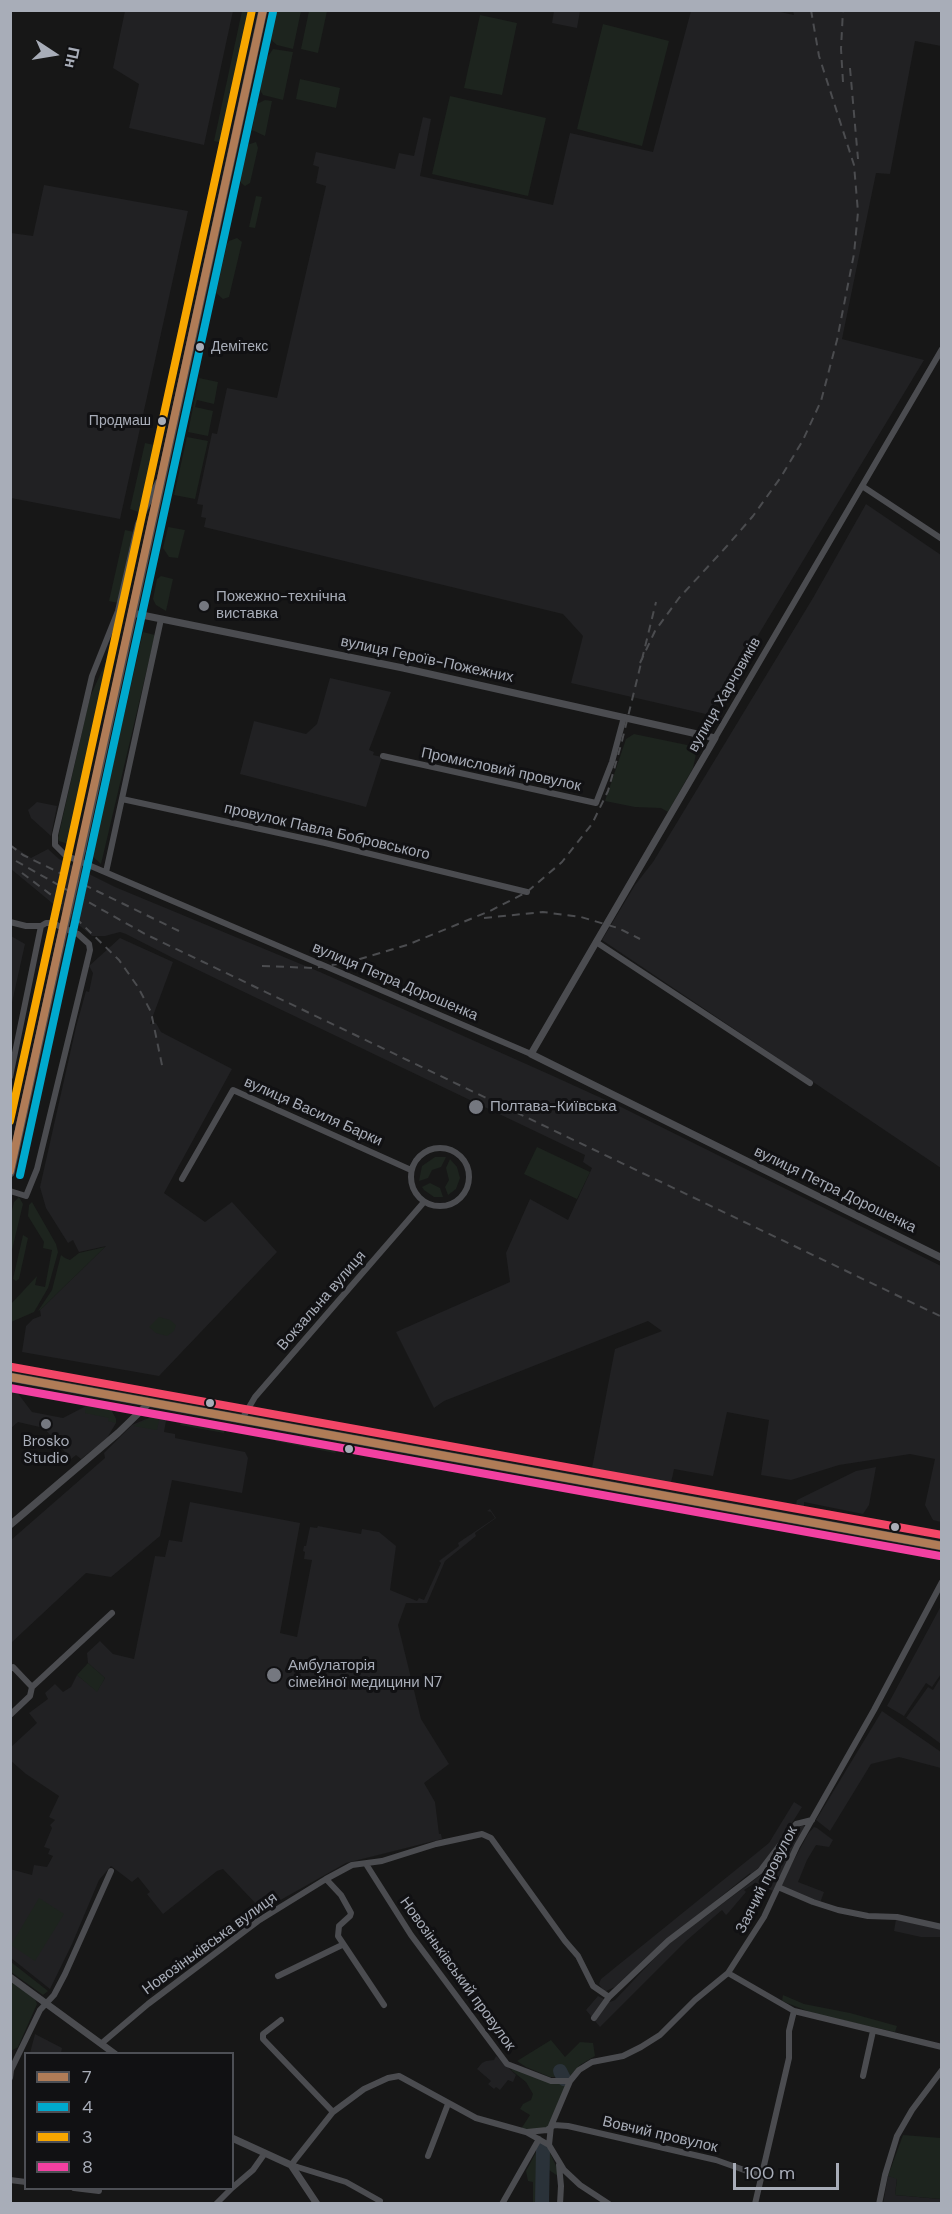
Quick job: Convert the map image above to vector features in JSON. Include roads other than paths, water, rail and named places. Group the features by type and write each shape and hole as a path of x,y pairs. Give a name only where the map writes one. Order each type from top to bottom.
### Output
{"main road":[{"path":"10,1173 263,10"},
{"path":"10,1377 942,1546"}],"street":[{"name":"вулиця Харчовиків","path":"531,1054 942,349"},
{"path":"132,613 118,611 138,524 162,473"},
{"path":"862,486 942,539"},
{"name":"вулиця Петра Дорошенка","path":"118,611 89,686 54,842 65,855 531,1054 942,1258"},
{"name":"вулиця Героїв-Пожежних","path":"132,613 403,668 715,738"},
{"path":"106,872 161,619"},
{"name":"Промисловий провулок","path":"383,756 596,803 612,762 624,717"},
{"name":"провулок Павла Бобровського","path":"122,799 325,843 527,892"},
{"path":"10,922 26,926 52,923 78,933 89,944 90,950 37,1169 27,1196 10,1191"},
{"path":"10,1077 41,926"},
{"path":"596,942 810,1083"},
{"name":"вулиця Василя Барки","path":"182,1179 233,1090 411,1170"},
{"path":"438,1148 448,1149 457,1154 467,1167 468,1184 460,1198 451,1205 442,1207 424,1202 412,1188 411,1170 421,1154 438,1148"},
{"name":"Вокзальна вулиця","path":"242,1419 255,1397 424,1202"},
{"path":"10,1525 118,1433 149,1403"},
{"name":"Заячий провулок","path":"549,2145 551,2126 570,2081 579,2070 592,2062 623,2056 650,2041 728,1973 764,1917 812,1820 942,1582"},
{"path":"10,1715 30,1696 32,1687 111,1613"},
{"path":"10,1669 13,1667 32,1687"},
{"path":"594,2018 609,1997 668,1941 760,1871 796,1824 812,1820"},
{"name":"Новозіньківська вулиця","path":"102,2043 157,1997 240,1934 326,1879 352,1865 382,1861 473,1834 487,1834 578,1956 593,1986 609,1997"},
{"name":"Новозіньківський провулок","path":"366,1864 411,1935 502,2058 512,2067 551,2081 570,2081"},
{"path":"10,2078 11,2069 45,2003 54,1995 65,1974 111,1871"},
{"path":"326,1879 341,1895 351,1912 338,1929 342,1945 384,2005"},
{"path":"778,1887 838,1910 868,1916 901,1917 918,1923 942,1927"},
{"path":"278,1976 342,1945"},
{"path":"728,1973 794,2011 942,2047"},
{"path":"10,1977 113,2052"},
{"path":"755,2204 790,2055 789,2031 794,2011"},
{"path":"281,2020 263,2034 263,2039 333,2112"},
{"path":"863,2076 873,2031"},
{"path":"879,2204 887,2166 897,2136 918,2101 942,2070"},
{"path":"291,2165 333,2112 364,2089 394,2077 402,2078 476,2118 526,2132 539,2139 549,2145 559,2165 580,2185 609,2204"},
{"path":"428,2156 448,2104"},
{"name":"Вовчий провулок","path":"526,2132 546,2130 551,2126 568,2126 716,2160 761,2176"},
{"path":"234,2139 291,2165 346,2182 380,2201"},
{"path":"502,2204 539,2139"},
{"path":"234,2186 252,2170 265,2153"},
{"path":"291,2165 317,2204"},
{"path":"559,2165 560,2204"},
{"path":"86,2190 99,2192"},
{"path":"216,2204 230,2190"}],"waterway":[{"path":"560,2071 564,2079"},
{"path":"542,2204 543,2148"}],"railway":[{"path":"640,663 655,631 679,598 753,516 781,477 803,440 821,401 837,340 854,254 858,212 854,165 819,56 811,10"},
{"path":"843,10 841,49 843,82"},
{"path":"850,68 858,159"},
{"path":"262,966 314,968 350,962 407,945 490,911 527,892 562,862 592,824 608,791 656,602"},
{"path":"10,845 23,855 179,931"},
{"path":"16,861 145,934 942,1317"},
{"path":"22,873 54,897 119,960 138,987 151,1012 163,1070"},
{"path":"484,918 543,912 581,917 618,928 640,939"}],"place":[{"name":"Демітекс","path":"200,347"},
{"name":"Продмаш","path":"162,421"},
{"name":"Пожежно-технічна виставка","path":"204,606"},
{"name":"Полтава-Київська","path":"476,1107"},
{"name":"Brosko Studio","path":"46,1424"},
{"name":"Амбулаторія сімейної медицини N7","path":"274,1675"}]}
